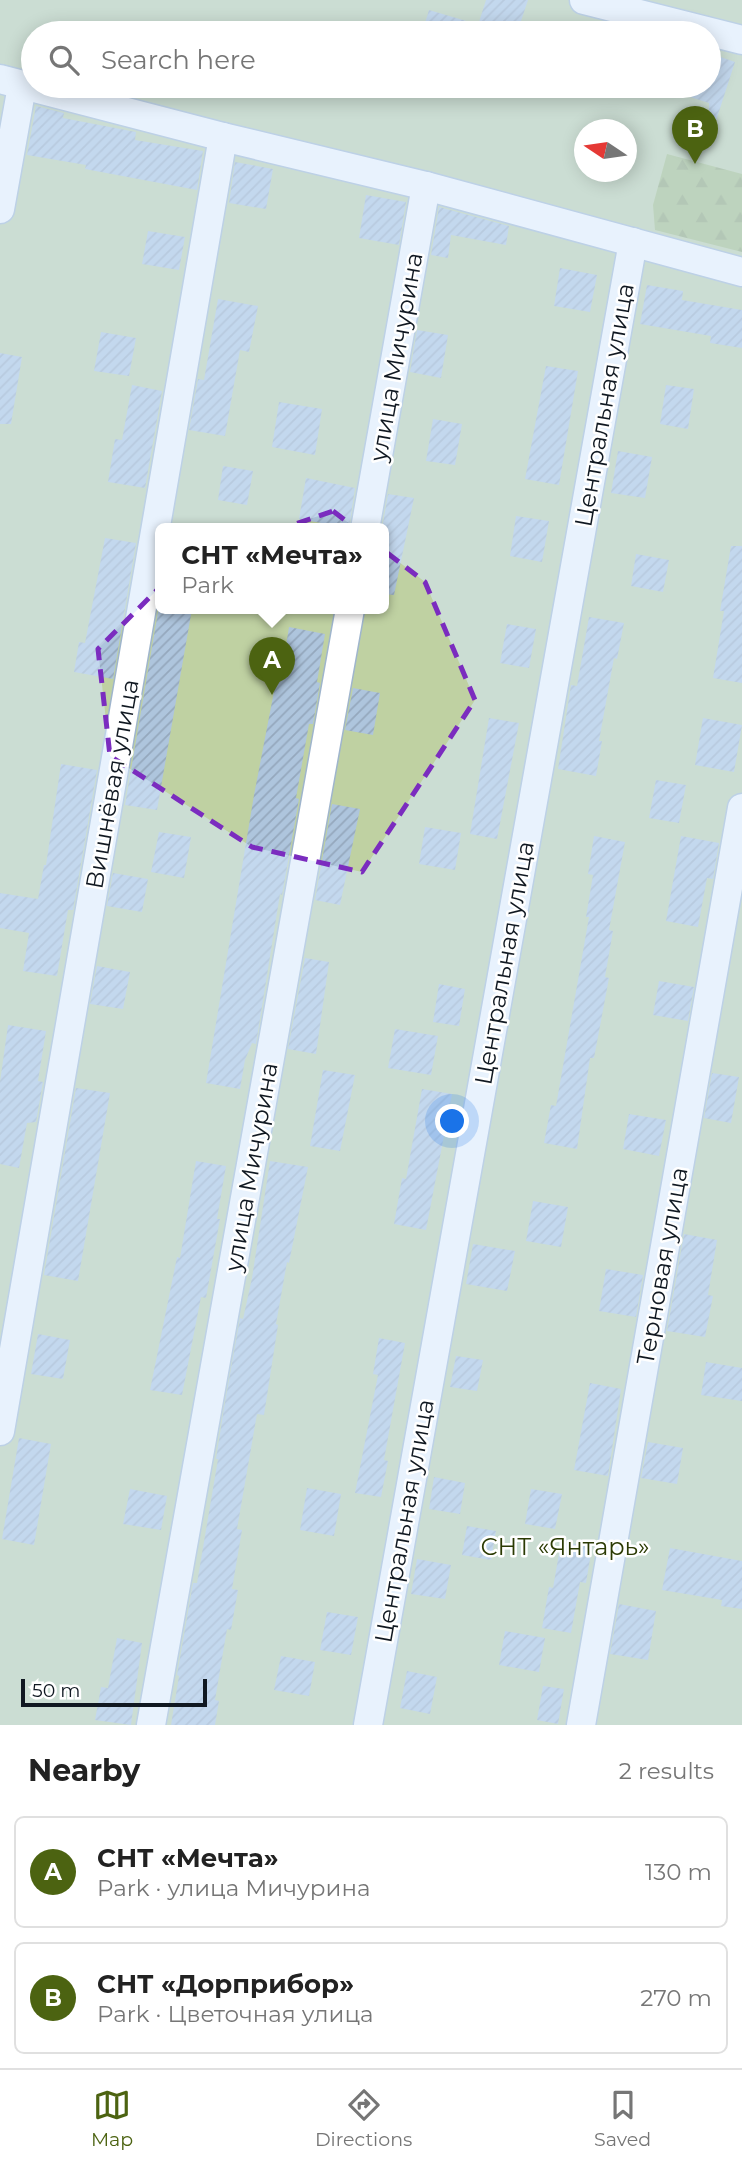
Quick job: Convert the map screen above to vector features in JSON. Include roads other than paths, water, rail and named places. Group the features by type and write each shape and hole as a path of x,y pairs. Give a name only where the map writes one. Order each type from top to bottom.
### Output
{"street":[{"path":"584,0 676,12 697,21"},
{"path":"721,31 742,40"},
{"path":"0,209 11,83"},
{"path":"70,98 426,186 742,272"},
{"name":"Вишнёвая улица","path":"156,523 223,137"},
{"name":"улица Мичурина","path":"366,523 426,186"},
{"name":"Центральная улица","path":"368,1725 633,242"},
{"name":"Вишнёвая улица","path":"0,1431 155,532"},
{"name":"улица Мичурина","path":"151,1725 350,614"},
{"name":"Терновая улица","path":"581,1725 742,807"}],"place":[{"name":"СНТ «Дорприбор»","path":"695,164"},
{"name":"СНТ «Мечта»","path":"272,695"}],"park label":[{"name":"СНТ «Янтарь»","path":"565,1546"}]}
